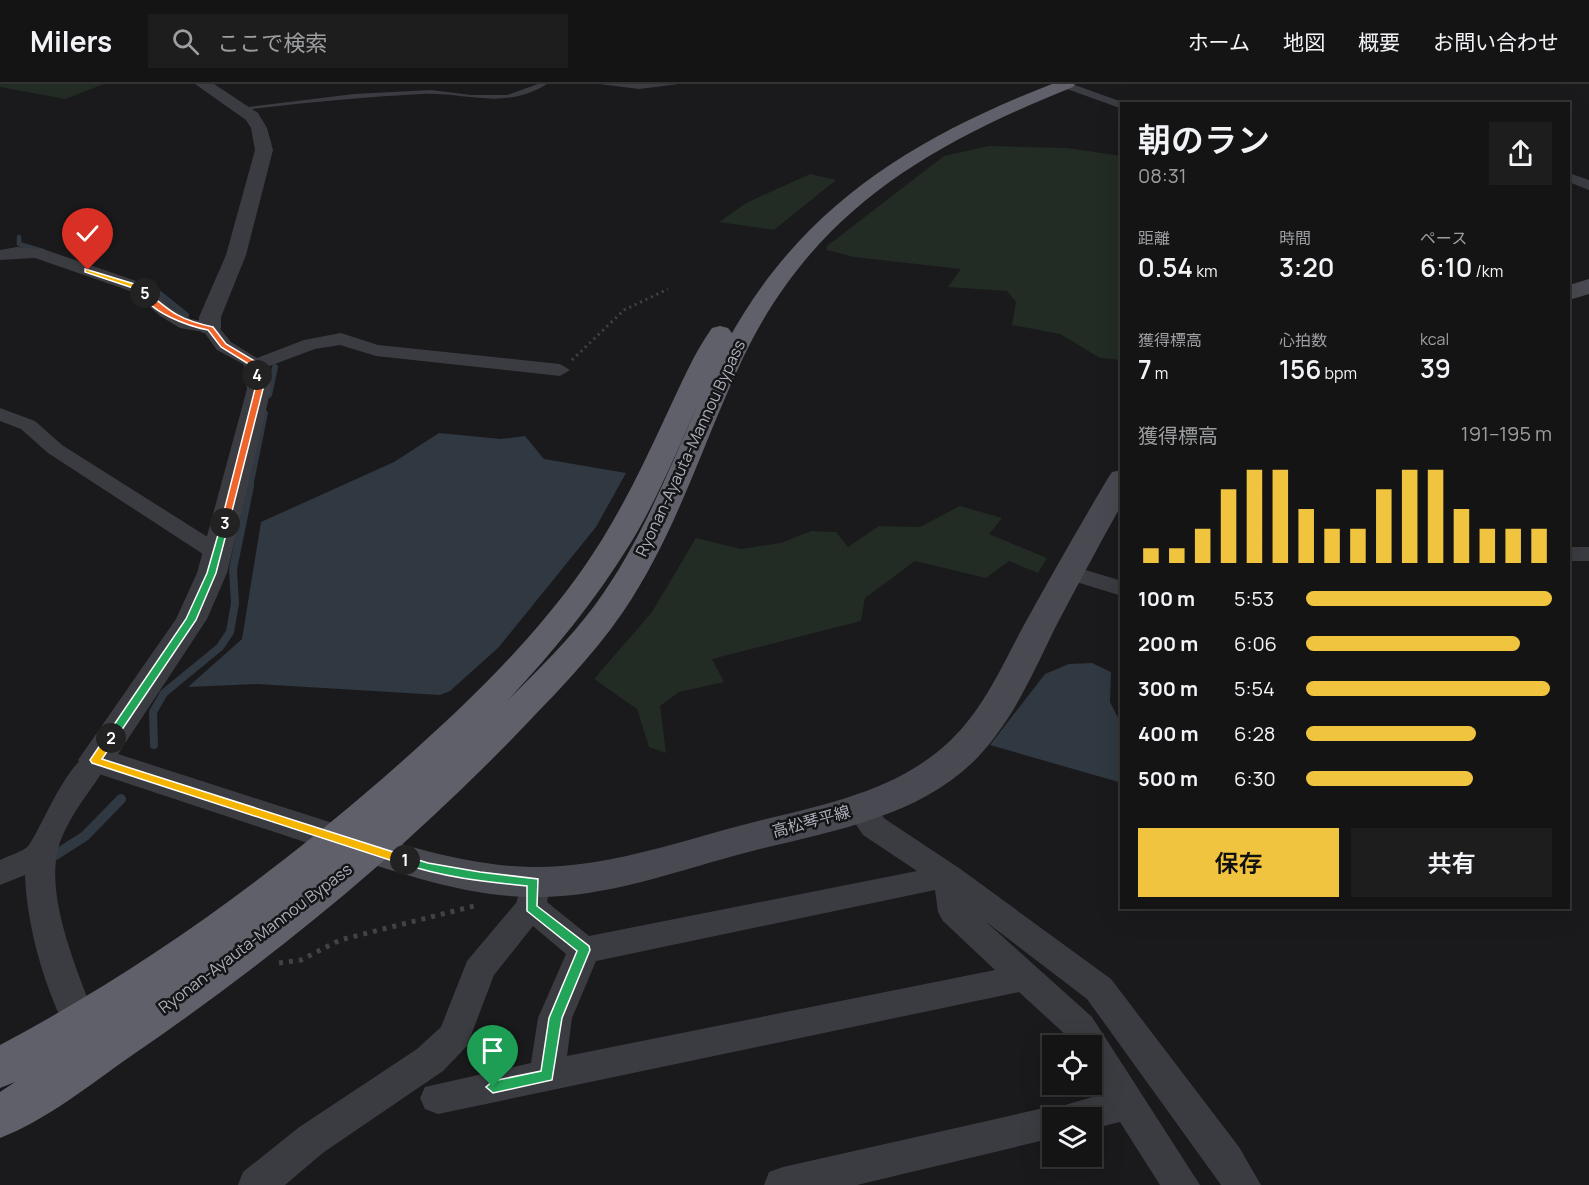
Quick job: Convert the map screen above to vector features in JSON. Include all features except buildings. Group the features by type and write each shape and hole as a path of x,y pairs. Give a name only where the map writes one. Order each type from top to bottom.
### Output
{"highway":[{"name":"Ryonan-Ayauta-Mannou Bypass","path":"0,1068 144,984 436,793 496,735 600,622 659,521 750,319 777,279 807,241 863,190 918,153 979,120 1058,84"},
{"name":"Ryonan-Ayauta-Mannou Bypass","path":"0,1117 167,1006 267,933 355,844 468,723 511,675 589,580 631,516 708,355 730,315 757,275 789,238 847,186 902,149 965,116 1058,84"}],"main road":[{"path":"1570,293 1589,286"},
{"name":"高松琴平線","path":"355,844 428,867 480,877 532,895 582,877 647,864 860,808 900,792 937,772 978,733 1004,694 1120,482"}],"street":[{"path":"203,84 243,108 259,128 264,150 236,255 210,317 210,328 224,346 256,365"},
{"path":"1058,84 1120,103"},
{"path":"1570,177 1589,185"},
{"path":"0,255 17,252 37,253 139,288 166,312 186,324 210,328"},
{"path":"256,365 311,344 341,339 376,350 560,370"},
{"path":"80,1023 61,971 41,895 42,859 64,807 191,620 212,573 259,389 256,365"},
{"path":"0,414 28,425 55,449 217,553"},
{"path":"1570,554 1589,554"},
{"path":"1069,572 1120,588"},
{"path":"96,760 355,844"},
{"path":"860,808 874,827 948,876 1099,989 1226,1159 1242,1185"},
{"path":"0,873 42,859"},
{"path":"584,950 948,876"},
{"path":"948,876 954,912 1080,1027 1085,1035"},
{"path":"256,1185 312,1140 430,1060 455,1036 479,970 532,895 584,950"},
{"path":"547,1076 555,1018 584,950"},
{"path":"438,1098 1025,977"},
{"path":"1102,1062 1181,1185"},
{"path":"1102,1111 1129,1104"},
{"path":"783,1185 1042,1125"}],"lane":[{"path":"243,108 354,96 431,92 471,97 508,97 544,84"},
{"path":"602,84 639,87 676,84"}],"path":[{"path":"560,370 624,310 668,289"},
{"path":"275,963 301,960 340,940 483,904"}],"shaded area":[{"path":"0,84 104,84 65,99 0,87"},
{"path":"989,146 1067,148 1120,156 1120,360 1100,358 1060,334 1012,325 1016,302 1007,291 948,287 961,269 854,257 827,250 827,246 944,156"},
{"path":"810,174 836,180 774,230 719,222 746,203"},
{"path":"439,433 501,439 525,436 544,459 626,473 596,527 498,648 450,691 440,695 257,684 188,687 242,639 261,522 394,462"},
{"path":"960,506 1002,518 989,534 1047,558 1038,573 1009,561 986,578 915,561 865,598 861,621 712,659 724,682 679,692 660,706 666,753 649,747 637,709 594,679 652,612 696,538 741,549 781,543 811,531 836,532 848,547 879,526 920,527"},
{"path":"1092,663 1111,672 1110,702 1120,722 1120,782 990,745 1045,674 1069,664"}],"waterway":[{"path":"19,237 19,244 43,251"},
{"path":"140,283 151,287 186,315"},
{"path":"269,395 275,367"},
{"path":"250,487 265,413"},
{"path":"154,745 153,712 164,693 220,647 230,632 235,603 233,569 250,486"},
{"path":"49,859 85,836 121,799"}],"route":[{"path":"88,270 139,288 166,312 186,324 210,328 224,346 256,365 259,389 212,573 191,620 96,760 428,867 480,877 534,882 531,907 584,950 555,1018 547,1076 493,1087"}]}
